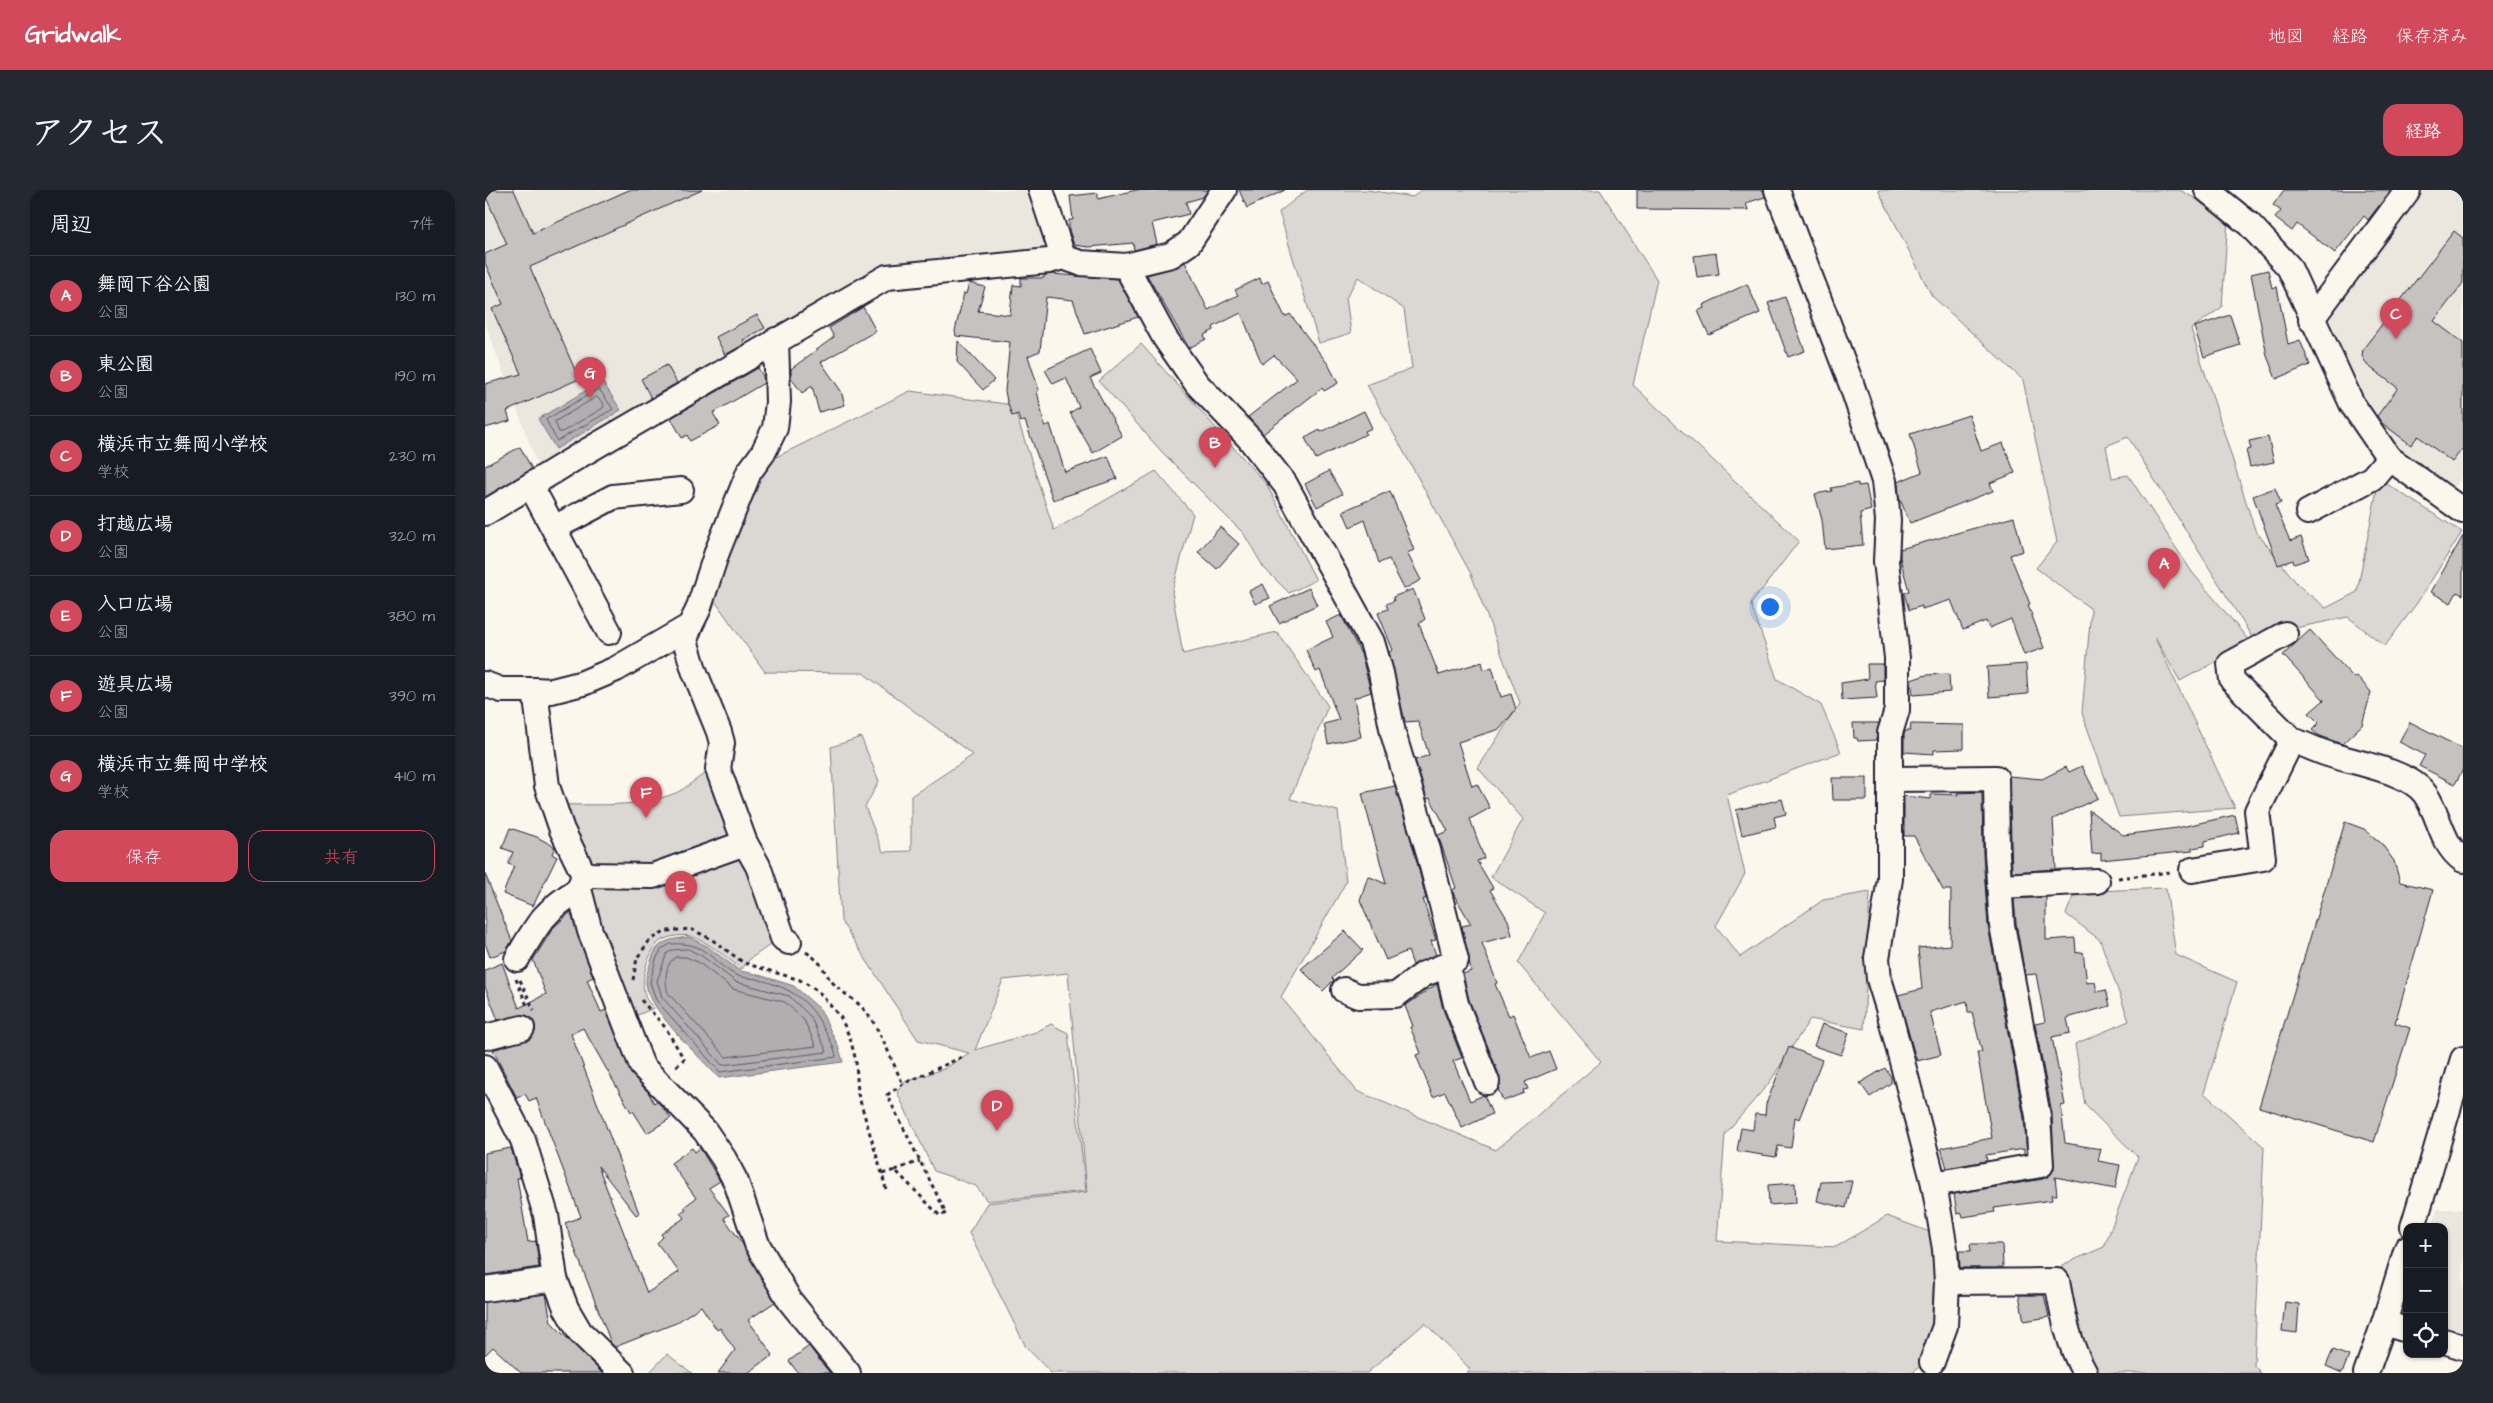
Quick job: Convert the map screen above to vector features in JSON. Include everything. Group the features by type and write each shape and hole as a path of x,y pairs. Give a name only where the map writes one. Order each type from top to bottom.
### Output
{"street":[{"path":"1041,190 1063,257"},
{"path":"485,514 776,340 887,278 1049,261 1063,257 1080,263 1126,266 1171,255 1189,243 1224,190"},
{"path":"1777,190 1854,392 1884,481 1888,520 1887,560 1897,658 1897,710 1890,733 1892,779 1891,879 1877,958 1879,979 1934,1184 1945,1249 1947,1282 1945,1326 1932,1362"},
{"path":"2207,190 2249,224 2289,267 2311,320 2352,404 2389,458 2459,501"},
{"path":"2311,320 2408,190"},
{"path":"1126,266 1165,338 1197,384 1249,438 1285,484 1372,642 1381,673 1393,733 1428,850 1456,960 1424,974 1396,995 1358,996 1344,990"},
{"path":"776,340 779,402 775,428 763,453 749,472 685,640 722,743 718,769 745,843 758,866 783,938 789,942"},
{"path":"2308,512 2372,478 2389,458"},
{"path":"531,486 609,632"},
{"path":"554,528 613,497 681,490"},
{"path":"485,684 501,690 553,691 616,669 690,626"},
{"path":"2285,634 2230,664 2232,680 2292,740 2325,753 2407,778 2425,793 2445,838 2456,855 2463,860"},
{"path":"535,690 547,786 581,882 593,940 642,1066 705,1131 724,1159 737,1182 757,1244 790,1301 848,1373"},
{"path":"2192,870 2263,858 2257,811 2292,740"},
{"path":"1892,779 1996,778 2002,925 2039,1116 2041,1166 1934,1184"},
{"path":"517,959 540,919 581,882 653,876 745,843"},
{"path":"1999,886 2097,881"},
{"path":"1447,965 1456,1004 1487,1082"},
{"path":"486,1031 522,1028"},
{"path":"2414,1223 2463,1059"},
{"path":"485,1067 526,1148 545,1215 555,1279 566,1308 580,1332 622,1373"},
{"path":"2366,1373 2385,1322 2403,1261"},
{"path":"485,1289 555,1279"},
{"path":"1947,1282 2057,1280 2064,1321 2073,1352 2085,1373"},
{"path":"2385,1322 2403,1329"},
{"path":"2448,1342 2463,1347"}],"path":[{"path":"2097,881 2192,870"},
{"path":"635,986 633,980 637,958 649,940 667,930 691,929 711,940 744,964 799,980 818,991 841,1018 850,1038 856,1061 858,1094 886,1189"},
{"path":"789,942 820,961 834,983 866,1011 877,1028 886,1051 903,1084"},
{"path":"517,959 514,970 530,1012 529,1023 522,1028"},
{"path":"638,992 640,999 665,1027 684,1059 659,1083"},
{"path":"895,1170 940,1216 946,1213 887,1095 903,1084 962,1057"},
{"path":"882,1174 920,1161"}],"shaded area":[{"path":"485,190 1028,190 1047,244 1047,253 884,271 540,472 485,323"},
{"path":"1307,190 1367,190 1413,197 1421,190 1600,190 1657,280 1633,385 1799,541 1751,604 1777,679 1821,705 1841,752 1727,795 1745,874 1716,926 1740,957 1823,900 1870,892 1864,1029 1810,1019 1769,1083 1725,1134 1717,1241 1836,1247 1887,1216 1935,1234 1931,1354 1913,1373 1466,1373 1470,1369 1425,1323 1367,1373 1051,1373 1026,1347 969,1233 987,1203 1087,1192 1068,973 1003,980 975,1050 1036,1032 1051,1024 1068,1033 1086,1191 987,1201 976,1186 934,1171 897,1092 905,1082 946,1068 969,1053 918,1040 841,921 831,747 861,737 879,781 865,807 883,852 911,851 911,796 973,755 863,673 765,672 710,594 764,463 910,391 1013,405 1054,530 1156,471 1193,514 1172,592 1183,654 1277,632 1328,706 1290,799 1338,811 1346,882 1281,997 1357,1091 1496,1150 1601,1062 1518,963 1545,913 1491,877 1523,819 1478,768 1520,703 1471,574 1367,385 1412,368 1404,309 1358,277 1346,298 1351,333 1319,343 1279,212"},
{"path":"1878,190 2180,190 2228,217 2222,307 2191,329 2255,530 2299,586 2326,608 2357,592 2379,479 2462,532 2417,603 2385,646 2348,617 2252,637 2128,437 2106,446 2112,478 2128,475 2192,572 2251,643 2180,681 2155,638 2235,808 2119,817 2082,713 2091,609 2036,568 2057,542 2023,380 1932,296"},
{"path":"2414,190 2463,190 2463,475 2455,487 2444,491 2399,462 2369,423 2321,319"},
{"path":"1141,344 1267,485 1316,580 1289,593 1264,568 1244,534 1162,452 1099,381"},
{"path":"713,771 736,841 644,871 590,870 557,805 616,804 659,798 678,792"},
{"path":"741,849 777,940 750,959 742,969 697,938 681,935 663,940 657,944 650,955 643,983 647,1001 654,1008 635,1016 585,889 589,885"},
{"path":"2166,888 2176,955 2237,982 2204,1093 2264,1147 2254,1366 2261,1373 2098,1373 2057,1328 2062,1265 2104,1247 2138,1157 2085,1105 2075,1044 2129,1021 2100,940 2066,914 2075,892"},
{"path":"2437,1209 2463,1209 2463,1339 2448,1335 2448,1223 2433,1223"},
{"path":"667,1354 692,1373 649,1373"}],"water":[{"path":"602,381 621,410 556,449 538,419"},
{"path":"689,937 707,946 740,971 794,986 820,1009 839,1048 843,1062 719,1078 665,1020 649,995 646,984 647,972 656,949 670,940"}],"building":[{"path":"485,190 514,190 533,233 629,190 702,190 530,267 579,379 507,411 510,421 485,428 485,384 521,374 492,309 503,304 485,263 485,254 507,244 485,195"},
{"path":"1136,190 1208,190 1203,197 1186,202 1189,214 1152,223 1157,244 1134,250 1133,243 1089,247 1074,245 1069,230 1069,220 1073,220 1070,196 1098,193 1098,199"},
{"path":"1239,190 1285,190 1247,208"},
{"path":"1637,190 1764,190 1765,197 1746,203 1748,210 1637,209"},
{"path":"2284,190 2391,190 2368,220 2364,216 2335,253 2297,224 2292,231 2275,218 2281,211 2273,205"},
{"path":"2454,231 2463,238 2463,283 2434,321 2463,343 2463,448 2452,462 2418,436 2411,445 2382,423 2377,416 2398,388 2367,365 2362,356 2363,349"},
{"path":"1716,253 1719,274 1697,277 1694,256"},
{"path":"1185,262 1208,310 1238,295 1235,290 1260,278 1262,284 1268,281 1285,317 1290,314 1328,364 1338,383 1324,391 1322,388 1263,434 1248,417 1297,379 1274,355 1262,364 1241,313 1213,327 1214,330 1204,335 1206,339 1189,348 1147,275 1174,268"},
{"path":"2268,270 2272,288 2277,287 2288,344 2300,340 2310,365 2276,379 2267,356 2251,274"},
{"path":"1044,275 1118,279 1138,317 1085,334 1073,300 1046,297 1040,351 1028,356 1039,390 1037,391 1045,427 1050,424 1065,472 1108,456 1117,479 1053,500 1025,421 1020,422 1018,414 1012,416 1007,401 1005,391 1010,342 956,336 955,331 964,293 966,294 969,283 985,287 978,311 1010,315 1013,285 1021,286 1021,278 1044,278"},
{"path":"1747,284 1760,313 1709,335 1698,311 1704,308 1703,305"},
{"path":"1785,297 1805,351 1788,357 1768,303"},
{"path":"863,307 876,331 821,362 841,391 845,405 819,412 812,386 802,393 791,378 791,369 834,337 829,328"},
{"path":"757,315 765,328 743,340 745,344 725,355 716,337"},
{"path":"2230,315 2240,345 2204,357 2194,327"},
{"path":"958,341 994,380 983,390 957,362"},
{"path":"1090,349 1101,373 1090,378 1122,436 1093,453 1070,413 1079,407 1066,378 1053,384 1045,370"},
{"path":"667,365 677,383 651,398 641,379"},
{"path":"758,368 763,376 764,383 713,413 720,425 690,441 687,435 682,438 671,418"},
{"path":"1364,411 1372,428 1365,431 1366,434 1316,459 1305,438"},
{"path":"1969,415 1981,451 2003,443 2015,473 1990,483 1993,491 1910,523 1899,497 1898,482 1922,472 1910,434"},
{"path":"2268,437 2274,462 2250,467 2246,450 2251,449 2249,441"},
{"path":"520,447 532,469 485,497 485,466"},
{"path":"1329,471 1342,494 1317,507 1305,484"},
{"path":"1858,483 1858,486 1866,485 1871,510 1860,513 1863,545 1825,549 1822,520 1815,494 1832,491 1831,488"},
{"path":"2275,488 2281,503 2275,505 2290,541 2301,537 2309,559 2294,564 2293,560 2278,565 2253,496"},
{"path":"1390,491 1414,550 1407,553 1421,580 1404,589 1389,559 1379,563 1365,520 1350,527 1343,511"},
{"path":"2014,517 2023,551 2010,555 2030,604 2028,605 2044,648 2024,655 2011,619 1989,628 1986,621 1963,630 1951,600 1922,609 1922,606 1909,610 1904,593 1909,591 1900,558 1900,549"},
{"path":"1220,527 1239,544 1217,569 1198,552"},
{"path":"2463,536 2463,595 2457,592 2451,603 2431,592"},
{"path":"1263,584 1270,598 1255,604 1249,591"},
{"path":"1309,588 1317,605 1279,623 1270,606"},
{"path":"1413,589 1425,619 1419,624 1439,675 1482,662 1484,670 1492,667 1501,697 1511,694 1516,709 1500,729 1458,742 1472,786 1477,784 1490,808 1470,819 1484,858 1477,861 1493,888 1490,890 1508,920 1512,935 1482,943 1497,983 1495,984 1509,1016 1513,1014 1531,1058 1549,1051 1556,1069 1525,1082 1528,1089 1523,1090 1524,1093 1503,1101 1498,1089 1500,1077 1469,1000 1463,974 1471,971 1462,926 1471,924 1452,890 1456,888 1438,835 1448,831 1430,798 1427,799 1415,760 1429,755 1418,721 1405,722 1389,652 1393,650 1378,613 1388,609 1386,604 1394,601 1393,597"},
{"path":"1341,615 1361,654 1371,692 1354,698 1361,737 1328,744 1324,724 1339,720 1320,670 1316,672 1306,650 1333,637 1326,622"},
{"path":"2310,630 2354,678 2357,676 2371,692 2362,725 2342,744 2318,735 2312,730 2319,723 2309,713 2324,700 2283,655"},
{"path":"1867,664 1883,664 1883,680 1875,681 1877,698 1842,700 1841,683 1868,679"},
{"path":"2026,664 2028,694 1989,697 1987,667"},
{"path":"1949,674 1950,692 1913,695 1911,680 1926,675"},
{"path":"2410,722 2463,749 2463,769 2455,784 2419,766 2425,755 2399,742"},
{"path":"1853,723 1879,723 1876,740 1858,741 1857,738 1854,738"},
{"path":"1911,724 1964,725 1964,749 1934,750 1934,754 1904,752 1905,731 1910,731"},
{"path":"2082,766 2098,798 2053,819 2056,869 2012,872 2009,776 2042,779 2066,767 2069,772"},
{"path":"1832,778 1867,778 1867,800 1833,800"},
{"path":"1395,786 1414,850 1426,899 1423,899 1436,940 1431,941 1436,955 1413,965 1408,951 1386,960 1360,900 1368,876 1386,884 1362,793"},
{"path":"1982,792 1983,854 1988,926 2024,1118 2027,1154 2024,1154 2024,1149 1986,1155 1987,1161 1947,1168 1941,1148 1992,1138 1977,1052 1982,1052 1972,1012 1968,1012 1967,1001 1930,1012 1941,1055 1917,1061 1898,995 1922,989 1918,948 1950,945 1951,890 1943,890 1914,836 1904,836 1904,796 1931,799 1931,794 1958,795 1957,793"},
{"path":"1782,799 1786,814 1774,817 1776,827 1742,835 1736,810"},
{"path":"2089,810 2123,835 2177,828 2235,815 2239,833 2205,841 2205,846 2192,848 2192,851 2101,860 2101,853 2092,854"},
{"path":"2345,822 2364,829 2381,843 2394,861 2400,882 2433,890 2395,1023 2410,1028 2374,1142 2259,1107"},
{"path":"510,828 537,837 555,847 552,854 557,857 533,906 503,894 514,866 508,864 513,852 502,848"},
{"path":"485,874 512,941 506,951 490,957 485,943"},
{"path":"2046,897 2046,940 2075,938 2076,953 2083,952 2087,983 2095,982 2097,992 2106,990 2110,1006 2067,1018 2070,1033 2052,1037 2065,1105 2061,1106 2065,1143 2101,1149 2098,1161 2120,1165 2115,1189 2055,1177 2057,1195 2051,1195 2052,1200 1994,1208 1995,1212 1963,1217 1962,1213 1957,1214 1954,1194 2043,1179 2054,1170 2052,1113 2035,1024 2045,1022 2036,974 2025,975 2014,899"},
{"path":"571,912 593,977 587,980 601,1012 606,1010 632,1075 648,1092 654,1103 657,1101 671,1118 647,1133 633,1111 631,1112 583,1028 571,1034 639,1213 636,1215 598,1166 647,1293 679,1272 657,1243 663,1237 661,1234 684,1218 680,1213 686,1209 684,1207 696,1198 671,1163 692,1148 695,1152 700,1148 720,1181 709,1188 729,1215 724,1218 742,1243 775,1302 748,1320 773,1355 748,1373 718,1373 735,1350 720,1328 717,1330 701,1306 676,1323 615,1347 611,1343 565,1223 581,1217 536,1098 529,1101 525,1094 517,1098 493,1050 531,1038 535,1032 535,1025 532,1019 525,1015 498,1020 485,987 485,970 502,963 519,1008 546,994 533,960 553,928"},
{"path":"1345,931 1363,950 1332,978 1334,980 1323,991 1301,969"},
{"path":"1437,984 1443,1009 1462,1058 1453,1061 1470,1101 1484,1095 1492,1114 1462,1128 1445,1092 1433,1097 1416,1055 1421,1053 1410,1027 1413,1026 1405,1006"},
{"path":"1822,1024 1849,1033 1841,1055 1814,1046"},
{"path":"1789,1047 1822,1060 1799,1119 1795,1117 1791,1148 1778,1146 1776,1157 1737,1151 1741,1128 1753,1130 1755,1114 1765,1115 1766,1104"},
{"path":"1885,1068 1891,1077 1891,1083 1870,1097 1860,1083"},
{"path":"511,1148 520,1178 517,1178 528,1242 536,1241 539,1267 485,1275 485,1153"},
{"path":"1852,1181 1846,1208 1817,1201 1821,1182"},
{"path":"1795,1183 1796,1203 1769,1205 1768,1185"},
{"path":"1970,1244 2002,1244 2003,1268 1960,1268 1959,1251 1971,1251"},
{"path":"546,1294 551,1322 602,1373 521,1373 493,1347 485,1355 485,1302"},
{"path":"2019,1295 2044,1295 2049,1317 2024,1321"},
{"path":"2285,1302 2299,1304 2297,1333 2282,1331"},
{"path":"809,1346 830,1373 798,1373 789,1361"},
{"path":"2333,1350 2349,1356 2342,1373 2326,1366"}],"place":[{"name":"横浜市立舞岡小学校","path":"2396,339"},
{"name":"横浜市立舞岡中学校","path":"590,398"},
{"name":"東公園","path":"1215,468"},
{"name":"舞岡下谷公園","path":"2164,589"},
{"name":"遊具広場","path":"646,818"},
{"name":"入口広場","path":"681,912"},
{"name":"打越広場","path":"997,1131"}]}
